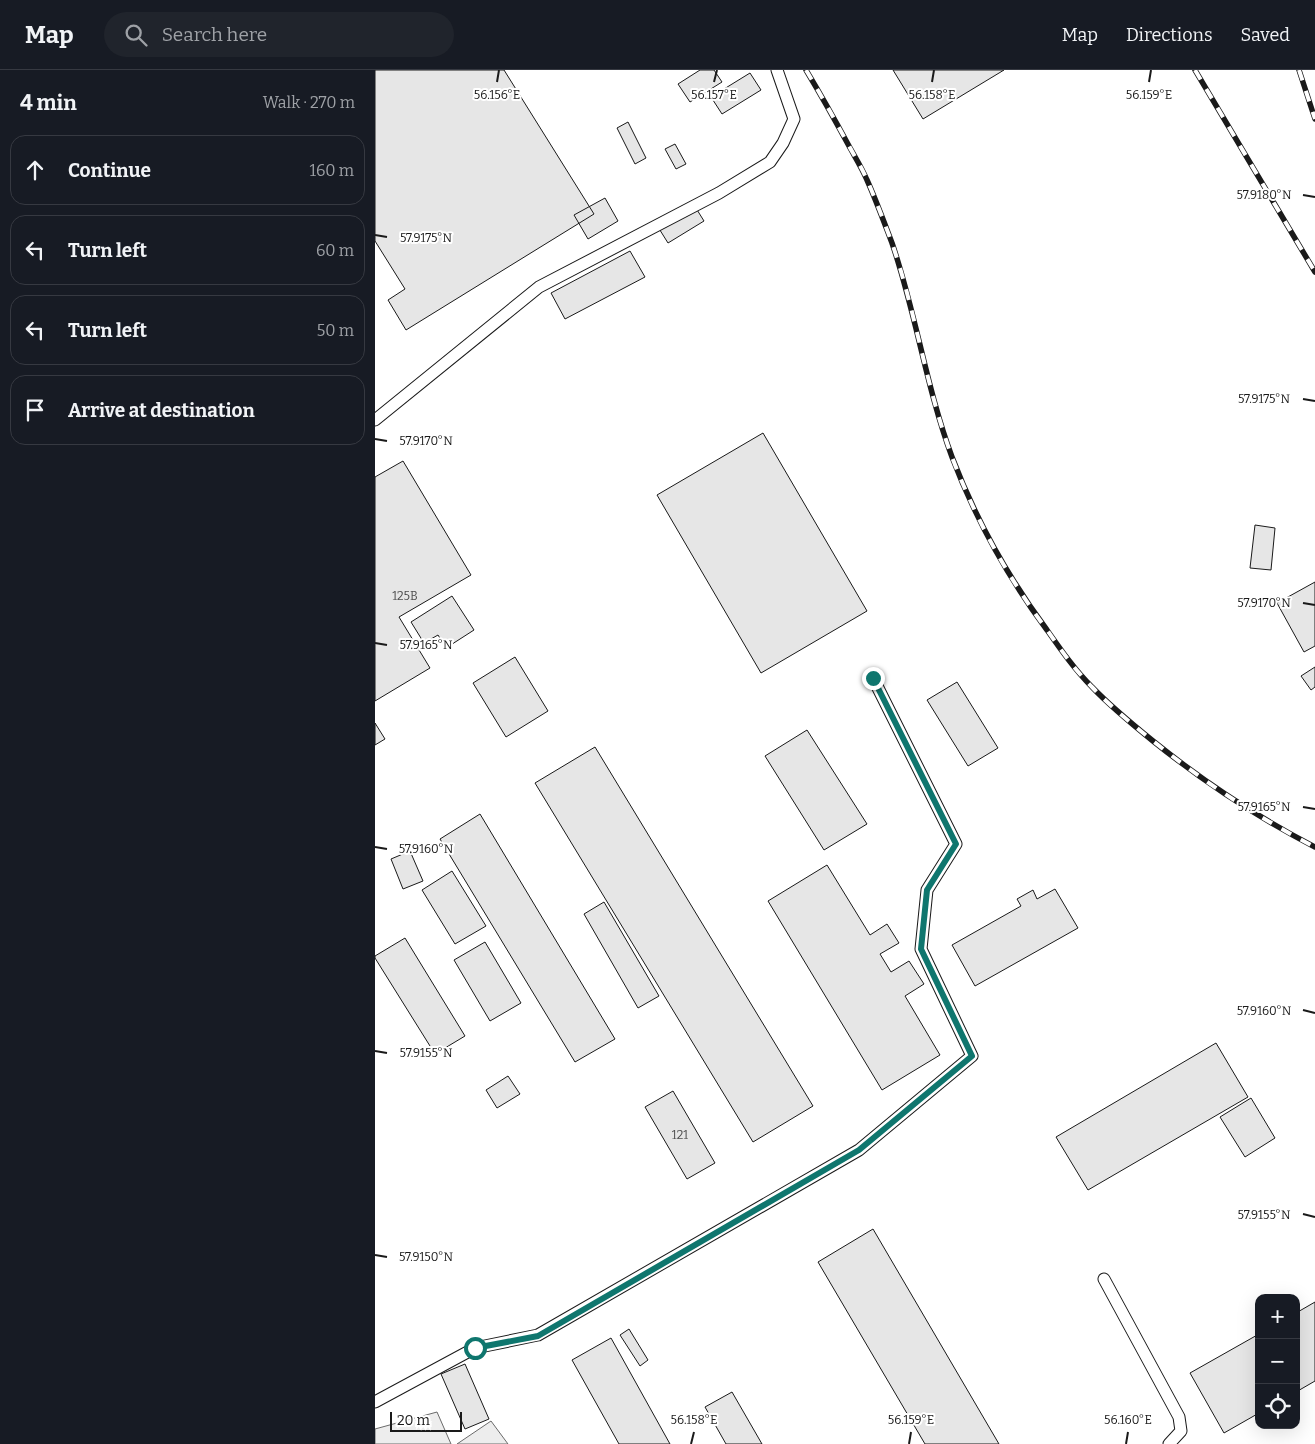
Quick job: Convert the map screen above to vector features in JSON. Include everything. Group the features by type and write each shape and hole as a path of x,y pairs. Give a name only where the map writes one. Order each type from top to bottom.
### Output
{"lane":[{"path":"375,420 539,287 719,193 770,162 783,143 794,119 777,70"},
{"path":"375,1402 475,1348 538,1336 859,1150 972,1056 921,949 927,890 956,844 873,678"},
{"path":"1104,1278 1179,1418 1181,1431 1169,1444"}],"shaded area":[{"path":"437,1412 451,1444 375,1444 375,1429"},
{"path":"491,1421 508,1444 457,1444"}],"building":[{"path":"375,70 504,70 594,214 406,330 388,300 405,289 375,241"},
{"path":"700,70 714,70 722,82 690,102 678,84"},
{"path":"893,70 1004,70 923,119"},
{"path":"750,73 761,90 722,114 711,97"},
{"path":"628,122 646,158 635,164 617,128"},
{"path":"675,144 686,164 676,169 665,149"},
{"path":"605,198 618,221 588,239 574,215"},
{"path":"694,205 704,221 668,243 658,227"},
{"path":"630,251 645,277 565,319 551,293"},
{"path":"763,433 867,611 761,673 657,495"},
{"path":"403,461 471,575 399,617 430,668 375,701 375,477"},
{"path":"1255,525 1275,528 1271,570 1250,568"},
{"path":"1315,582 1315,646 1304,652 1277,603"},
{"path":"452,596 474,630 446,648 438,635 424,643 411,622"},
{"path":"515,657 548,711 506,737 473,683"},
{"path":"1315,667 1315,687 1311,690 1301,676"},
{"path":"957,682 998,748 968,766 927,700"},
{"path":"375,723 385,739 375,745"},
{"path":"807,730 867,824 824,850 765,756"},
{"path":"595,747 813,1106 753,1142 535,783"},
{"path":"480,814 615,1039 575,1062 440,839"},
{"path":"410,851 423,881 403,889 391,859"},
{"path":"827,865 870,935 887,924 899,943 880,954 891,972 909,961 924,984 905,996 940,1055 882,1090 768,901"},
{"path":"452,871 486,926 455,944 422,890"},
{"path":"1055,889 1078,928 975,986 952,945 1021,906 1017,899 1033,890 1037,899"},
{"path":"604,902 659,996 638,1008 584,914"},
{"path":"405,938 465,1036 435,1054 375,958 375,956"},
{"path":"485,942 521,1003 490,1021 454,960"},
{"path":"1216,1043 1248,1097 1088,1190 1056,1137"},
{"path":"508,1076 520,1094 497,1108 486,1090"},
{"path":"673,1091 715,1163 687,1179 645,1107"},
{"path":"1251,1098 1275,1138 1245,1157 1220,1117"},
{"path":"873,1229 999,1444 925,1444 818,1262"},
{"path":"1315,1302 1315,1381 1300,1390 1300,1339 1300,1311"},
{"path":"629,1329 648,1360 640,1366 620,1335"},
{"path":"1255,1336 1255,1415 1224,1433 1190,1373"},
{"path":"611,1338 670,1444 619,1444 572,1360"},
{"path":"465,1364 489,1419 465,1429 441,1374"},
{"path":"732,1392 762,1444 726,1444 705,1407"}],"railway":[{"path":"806,70 861,167 874,195 900,269 935,404 961,480 993,547 1032,610 1074,667 1099,694 1145,735 1211,785 1272,824 1315,847"},
{"path":"1195,70 1315,272"},
{"path":"1299,70 1315,119"}],"route":[{"path":"475,1348 538,1336 859,1150 972,1056 921,949 927,890 956,844 873,678"}]}
